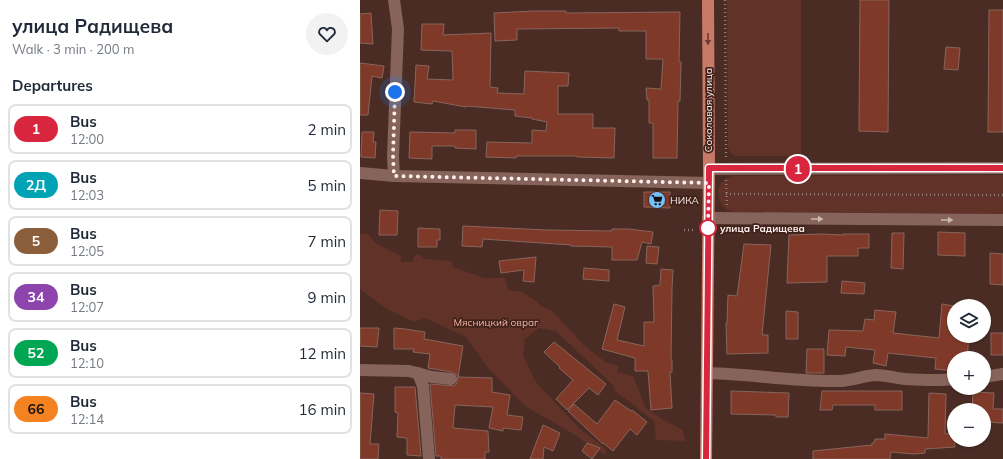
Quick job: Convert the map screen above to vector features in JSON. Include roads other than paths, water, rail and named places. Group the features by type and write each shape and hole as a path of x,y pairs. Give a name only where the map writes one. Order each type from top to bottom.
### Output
{"main road":[{"name":"Соколовая улица","path":"706,459 709,183 708,0"}],"street":[{"path":"394,0 398,29 393,156 394,176"},
{"path":"709,168 1003,168"},
{"path":"360,173 394,176 709,183"},
{"path":"708,218 1003,220"},
{"path":"360,370 409,371 418,374 451,378"},
{"path":"708,373 725,373 805,381 847,381 865,376 876,375 907,379 947,380"},
{"path":"418,374 423,386 429,459"},
{"path":"991,376 1003,374"}],"place":[{"name":"НИКА","path":"657,200"},
{"name":"улица Радищева","path":"708,228"}],"park label":[{"name":"Мясницкий овраг","path":"496,322"}]}
